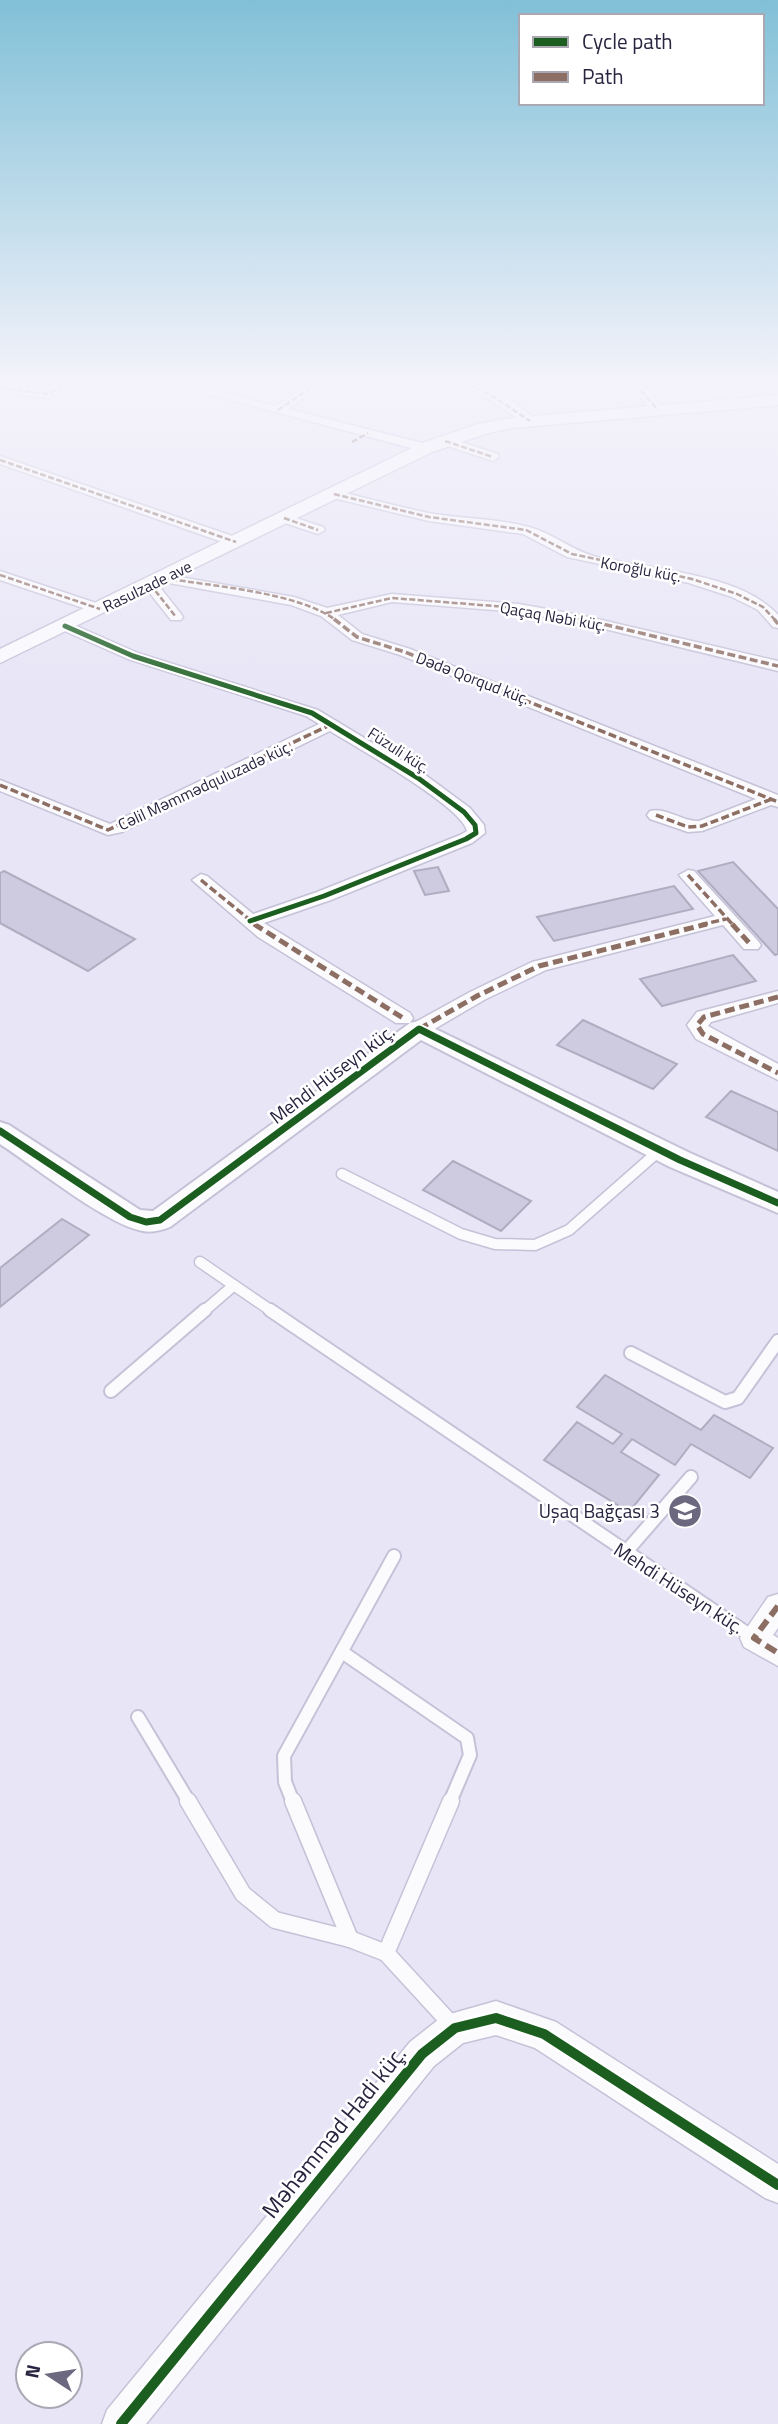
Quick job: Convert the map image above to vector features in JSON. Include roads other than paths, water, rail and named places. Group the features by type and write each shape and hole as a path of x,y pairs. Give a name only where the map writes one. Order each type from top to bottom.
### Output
{"main road":[{"name":"Rasulzade ave","path":"0,657 334,494"}],"street":[{"path":"98,494 236,542"},
{"name":"Koroğlu küç.","path":"334,494 429,517 526,530 572,554 692,579 737,594 762,607 777,621"},
{"path":"284,518 318,530"},
{"path":"0,575 100,609"},
{"path":"157,581 176,617"},
{"name":"Dədə Qorqud küç.","path":"157,581 294,601 326,613 358,637 431,662 775,800"},
{"name":"Qaçaq Nəbi küç.","path":"326,613 392,598 519,608 778,666"},
{"name":"Füzuli küç.","path":"65,626 133,656 312,713 418,778 464,812 475,825 476,833 324,896 250,922"},
{"name":"Cəlil Məmmədquluzadə küç.","path":"0,785 108,830 332,724"},
{"path":"656,815 688,827 702,826 775,800"},
{"path":"688,875 751,945"},
{"path":"201,880 250,922 411,1023 477,996 539,966 726,919"},
{"path":"778,997 704,1017 697,1025 703,1034 778,1073"},
{"name":"Mehdi Hüseyn küç.","path":"0,1131 130,1217 146,1222 160,1220 411,1023 660,1150 778,1203"},
{"path":"766,1645 778,1606"},
{"name":"Məhəmməd Hadi küç.","path":"121,2424 422,2054 455,2028 496,2018 544,2034 778,2185"}],"lane":[{"path":"342,1174 461,1234 495,1244 535,1245 569,1230 660,1150"},
{"name":"Mehdi Hüseyn küç.","path":"200,1262 625,1553 766,1645"},
{"path":"111,1391 233,1286"},
{"path":"631,1353 725,1402 738,1398 778,1341"},
{"path":"625,1553 691,1477"},
{"path":"350,1939 285,1782 284,1756 394,1556"},
{"path":"342,1652 467,1738 470,1755 386,1953"},
{"path":"138,1717 243,1894 275,1920 350,1939 386,1953 455,2028"}],"place":[{"name":"Uşaq Bağçası 3","path":"685,1511"}]}
